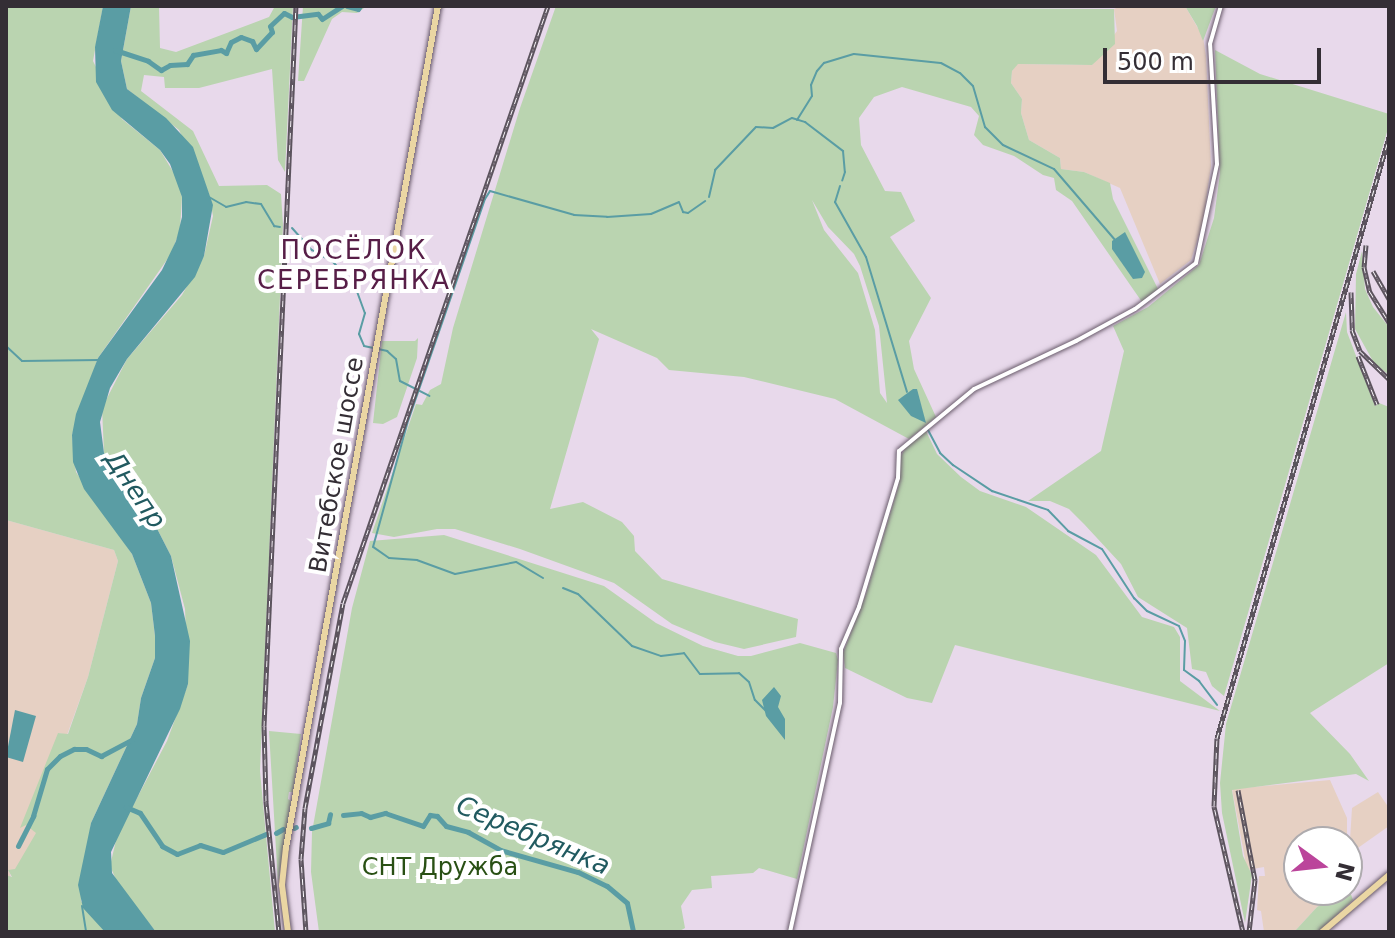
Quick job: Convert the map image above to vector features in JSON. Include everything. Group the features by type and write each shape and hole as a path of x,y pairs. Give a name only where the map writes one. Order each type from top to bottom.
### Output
{"main road":[{"name":"Витебское шоссе","path":"288,932 283,896 286,848 438,6"},
{"path":"1322,932 1389,875"}],"street":[{"path":"790,932 840,703 841,649 859,607 898,478 899,451 964,396 1096,330 1154,296 1196,263 1217,164 1210,44 1221,6"}],"shaded area":[{"path":"1121,6 1185,6 1203,37 1206,56 1211,166 1203,222 1191,260 1160,284 1120,188 1084,172 1061,169 1060,158 1029,140 1021,113 1022,99 1011,83 1012,71 1017,64 1092,65 1117,31 1114,9"},
{"path":"6,520 114,550 118,561 88,677 67,735 59,733 25,824 37,832 30,850 15,870 9,871 11,877 6,875"},
{"path":"1330,780 1347,818 1347,826 1283,826 1283,906 1319,906 1294,932 1264,932 1261,911 1257,910 1259,876 1265,876 1264,867 1247,870 1232,789"},
{"path":"1378,792 1389,808 1389,826 1363,844 1363,826 1351,826 1352,808"}],"green space":[{"path":"6,6 103,6 93,61 122,119 160,150 178,180 182,197 180,230 171,254 98,358 72,435 76,472 132,554 151,603 155,636 155,658 141,698 137,724 91,823 81,901 105,932 6,932 6,875 12,877 8,870 15,869 36,833 26,825 20,828 58,733 68,734 88,677 118,561 114,550 6,520"},
{"path":"131,6 159,6 160,48 176,52 269,17 275,6 293,6 285,172 278,160 272,69 199,88 165,88 164,77 144,75 141,91 193,131 219,186 267,185 281,194 283,225 260,771 275,932 156,932 118,884 110,866 117,836 167,741 188,684 185,609 171,556 147,509 104,453 102,408 127,359 182,295 204,256 213,216 209,194 179,130 127,89 121,61"},
{"path":"303,6 367,6 357,13 342,12 332,19 304,81 298,81"},
{"path":"556,6 1114,9 1115,44 1092,65 1018,64 1012,71 1011,83 1022,99 1021,113 1029,140 1060,158 1061,169 1084,172 1110,183 1113,199 1158,289 1142,302 1072,201 1056,190 1054,178 1043,175 1014,156 983,145 974,135 979,116 971,107 902,87 874,97 859,118 861,145 885,191 901,192 915,221 890,237 931,298 909,341 914,369 936,417 919,431 909,439 835,399 744,377 669,370 657,358 591,329 599,339 550,509 583,502 622,522 634,536 635,551 662,579 798,619 796,637 744,649 715,642 672,624 614,583 520,549 455,529 394,537 372,533 416,404 422,405 430,390 441,384 453,328 520,108","holes":["812,200 828,227 854,254 860,266 879,326 887,403 880,393 875,330 858,273 824,230"]},
{"path":"1185,6 1216,6 1203,41 1197,26"},
{"path":"1215,50 1260,74 1389,114 1389,125 1224,696 1212,686 1206,672 1192,669 1187,628 1138,597 1121,564 1069,509 1050,501 1028,501 1101,451 1124,351 1113,326 1148,307 1199,265 1214,218 1220,173"},
{"path":"1362,251 1365,289 1373,307 1389,327 1389,375 1374,363 1355,329 1356,274"},
{"path":"1346,312 1347,332 1375,406 1379,403 1389,407 1389,663 1310,713 1350,754 1369,781 1356,774 1232,790 1243,856 1252,875 1245,923 1222,813 1220,783 1226,724"},
{"path":"418,338 417,358 397,417 383,424 373,423 382,341 415,341"},
{"path":"926,431 937,454 961,477 980,491 1026,507 1096,555 1142,617 1174,627 1180,637 1180,681 1220,711 955,645 932,703 907,698 845,668 843,653 866,594 899,484 901,456 907,445"},
{"name":"СНТ Дружба","path":"444,535 604,586 656,623 703,646 738,656 751,656 800,643 836,653 833,707 797,879 759,868 753,873 711,876 712,888 692,890 681,906 685,928 678,932 319,932 311,872 312,832 352,608 370,541"},
{"path":"269,731 301,734 293,792 289,792 288,799 291,801 278,883"},
{"path":"1346,906 1318,932 1294,932 1317,907"}],"water":[{"path":"103,6 131,6 121,61 127,89 166,118 193,147 213,205 204,256 195,277 127,359 110,388 100,422 104,453 147,509 171,556 190,641 188,684 180,709 111,852 112,873 156,932 105,932 83,908 78,885 91,823 137,724 141,698 155,658 155,636 151,603 132,554 84,489 73,462 72,435 76,414 98,358 162,270 176,241 182,217 182,197 170,164 160,150 112,110 96,82 95,47"},
{"path":"1125,232 1145,272 1142,278 1133,279 1112,249 1112,241"},
{"path":"917,389 926,423 911,416 898,400"},
{"path":"774,687 781,696 778,707 785,719 785,740 766,716 762,700"},
{"path":"15,710 36,716 23,762 6,757"}],"waterway":[{"path":"115,50 148,61 161,70 170,65 187,64 193,55 221,50 226,53 231,42 241,37 252,41 256,49 272,32 270,26 284,13 292,17 318,14 322,19 342,6"},
{"path":"347,6 358,9 360,6"},
{"path":"797,120 812,96 811,85 824,63 854,54 941,63 960,73 973,86 985,127 1003,145 1054,169 1115,240"},
{"path":"709,197 715,170 756,127 773,128 792,118 805,122 843,151 845,172 842,181"},
{"path":"840,186 835,202 866,257 907,392"},
{"path":"543,578 516,562 455,574 417,560 389,558 373,547 407,424 485,199 490,191 574,215 607,217 651,214 679,202 683,212 688,213 705,201"},
{"path":"209,197 226,207 246,202 261,204 274,226 280,227"},
{"path":"292,228 312,250 333,262 355,286 365,313 359,334 364,346 387,351 396,359 400,381 429,396"},
{"path":"6,346 22,361 99,360"},
{"path":"928,430 940,453 953,465 992,491 1048,510 1068,531 1102,549 1134,598 1147,611 1179,626 1185,641 1184,670 1199,681 1217,705"},
{"path":"563,588 578,594 632,646 661,656 684,653 700,674 739,673 749,682 755,700 766,711"},
{"path":"18,846 33,816 47,769 60,756 74,749 86,749 101,756 133,739"},
{"name":"Серебрянка","path":"126,807 140,813 162,846 177,854 200,845 223,852 266,834"},
{"name":"Серебрянка","path":"343,815 361,813 370,817 385,813 423,826 430,815 437,816 446,826 468,832 500,850 578,872 607,886 627,903 633,932"},
{"name":"Серебрянка","path":"311,828 328,823 330,814"},
{"name":"Серебрянка","path":"276,833 283,829"},
{"path":"82,906 86,932"}],"railway":[{"path":"279,932 266,801 264,726 296,6"},
{"path":"306,932 301,859 305,808 343,603 548,6"},
{"path":"1243,932 1214,806 1217,738 1389,137"},
{"path":"1366,245 1364,267 1370,292 1389,322"},
{"path":"1373,271 1389,299"},
{"path":"1351,292 1352,330 1360,351 1389,379"},
{"path":"1358,356 1377,404"},
{"path":"1238,790 1255,880 1249,932"}],"district":[{"name":"ПОСЁЛОК СЕРЕБРЯНКА","path":"354,266"}],"water label":[{"name":"Днепр","path":"135,490"}]}
